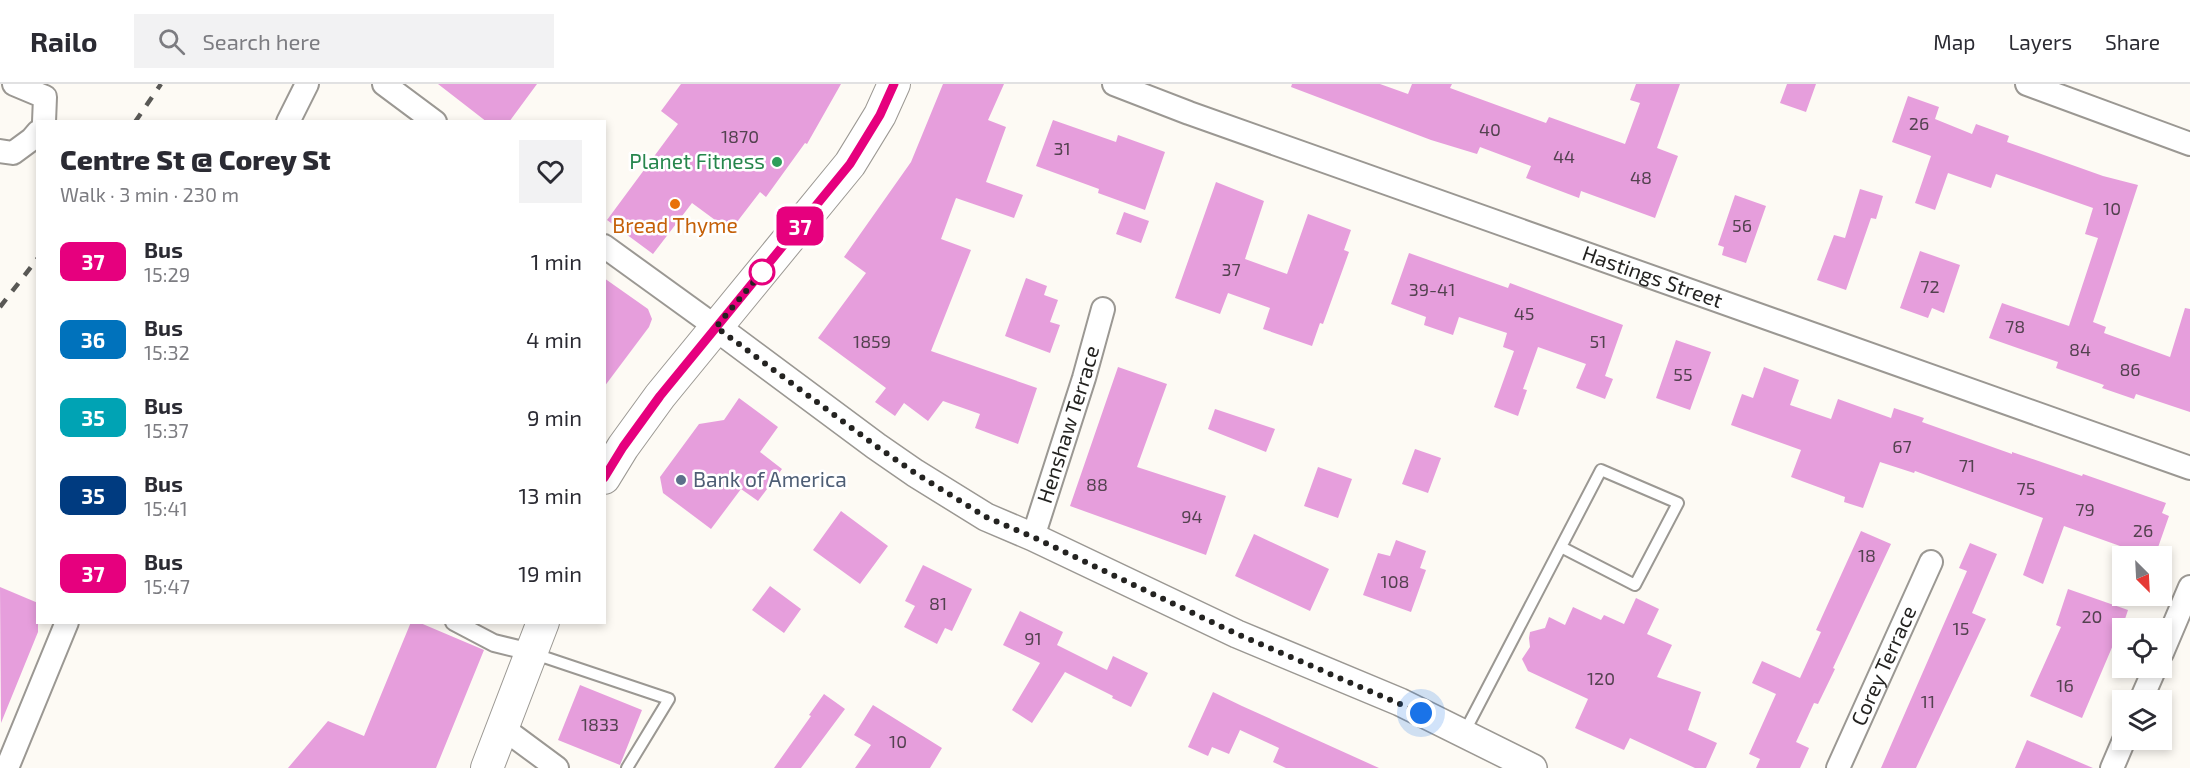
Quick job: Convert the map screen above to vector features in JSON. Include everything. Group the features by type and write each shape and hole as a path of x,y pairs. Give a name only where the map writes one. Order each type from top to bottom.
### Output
{"main road":[{"path":"606,475 639,423 850,164 876,123 894,84"},
{"path":"487,768 542,624"}],"street":[{"path":"14,84 45,97 44,120"},
{"path":"289,120 307,84"},
{"path":"384,84 432,120"},
{"name":"Hastings Street","path":"1114,84 1189,113 2190,468"},
{"path":"2027,84 2190,144"},
{"path":"0,152 13,153 36,134"},
{"path":"606,247 915,473 986,517 1237,634 1400,702 1533,768"},
{"name":"Henshaw Terrace","path":"1033,537 1084,378 1103,309"},
{"name":"Corey Terrace","path":"1838,768 1930,562"},
{"path":"2172,629 2190,587"},
{"path":"7,768 66,624"},
{"path":"458,624 494,643 531,652"},
{"path":"503,728 557,768"},
{"path":"2112,768 2120,750"}],"lane":[{"path":"1463,734 1601,470 1678,503 1635,585 1561,547"},
{"path":"531,652 669,699 627,768"}],"building":[{"path":"438,84 537,84 510,120 484,120"},
{"path":"681,84 841,84 807,144 805,143 766,197 760,192 730,231 692,203 653,254 607,220 678,124 661,111"},
{"path":"943,84 1004,84 988,120 1006,127 986,182 1023,195 1014,218 956,198 941,239 971,250 931,351 1037,388 1018,444 975,428 980,414 943,401 928,421 904,403 895,416 875,402 886,388 818,338 866,273 844,257 911,162"},
{"path":"1292,84 1380,84 1408,94 1412,84 1452,84 1450,88 1546,123 1549,117 1625,144 1640,103 1630,100 1636,84 1680,84 1657,148 1678,156 1655,218 1581,191 1579,198 1526,178 1531,166 1480,147 1477,154 1431,140 1291,87"},
{"path":"1787,84 1816,84 1806,112 1780,103"},
{"path":"1908,96 1939,107 1935,119 1972,134 1976,124 2009,136 2007,142 2103,176 2138,185 2093,322 2106,327 2104,333 2170,357 2185,308 2190,309 2190,412 2136,394 2134,399 2102,388 2104,385 2056,368 2058,362 1989,338 2002,303 2069,326 2098,238 2085,234 2093,208 1996,174 1991,188 1948,173 1935,210 1915,203 1931,156 1892,142"},
{"path":"1053,120 1116,142 1118,135 1165,152 1145,210 1098,193 1099,189 1036,166"},
{"path":"1216,182 1264,201 1245,259 1287,274 1308,214 1351,230 1344,250 1349,252 1323,324 1320,323 1312,346 1263,329 1270,308 1228,293 1220,314 1175,298"},
{"path":"1860,189 1883,196 1876,219 1871,218 1846,290 1817,280 1834,235 1845,238"},
{"path":"1735,195 1766,206 1746,263 1722,255 1724,247 1718,245"},
{"path":"1124,212 1149,221 1141,243 1116,234"},
{"path":"1920,251 1960,265 1944,313 1932,308 1928,318 1900,308"},
{"path":"1409,253 1508,288 1510,283 1623,325 1605,376 1613,379 1605,399 1576,388 1586,364 1538,347 1523,389 1527,390 1518,416 1494,407 1514,351 1503,347 1507,333 1459,317 1453,335 1424,325 1426,317 1391,304"},
{"path":"1026,278 1047,286 1044,295 1058,300 1050,322 1060,325 1050,353 1005,336"},
{"path":"606,279 648,309 652,319 649,327 606,384"},
{"path":"1676,340 1711,352 1690,410 1656,398"},
{"path":"1118,367 1167,384 1137,467 1226,496 1206,555 1070,506"},
{"path":"1764,367 1799,380 1790,405 1831,419 1838,399 1891,418 1894,408 1924,418 1922,422 2012,454 2012,452 2082,476 2083,474 2166,503 2162,513 2169,516 2158,546 2120,546 2064,526 2043,584 2023,575 2043,518 1915,471 1914,473 1880,462 1863,508 1844,502 1845,497 1791,477 1801,450 1731,425 1742,394 1753,398"},
{"path":"739,398 778,427 760,452 782,469 758,501 741,489 711,529 663,493 660,477 699,424 724,420"},
{"path":"1215,409 1275,429 1266,452 1208,429"},
{"path":"1415,449 1441,458 1428,493 1402,484"},
{"path":"1318,467 1352,479 1338,518 1304,506"},
{"path":"841,511 888,546 860,584 813,550"},
{"path":"1861,531 1891,544 1833,668 1835,669 1818,704 1814,703 1796,742 1809,748 1800,768 1756,768 1760,759 1749,754 1776,694 1752,683 1762,661 1800,678 1821,632 1816,630"},
{"path":"1254,534 1329,569 1310,611 1235,576"},
{"path":"1396,540 1426,551 1420,568 1426,570 1411,612 1363,595 1378,553 1390,556"},
{"path":"1970,543 1997,554 1972,613 1986,619 1916,768 1881,768 1967,571 1959,568"},
{"path":"923,565 972,589 952,631 945,628 937,644 904,627 915,606 905,601"},
{"path":"770,586 801,609 784,633 752,610"},
{"path":"0,587 36,602 36,624 38,624 38,632 1,723"},
{"path":"2068,589 2128,610 2125,618 2112,618 2112,647 2082,718 2030,696 2061,627 2056,625"},
{"path":"1636,598 1659,609 1647,634 1672,645 1657,677 1701,692 1688,730 1717,743 1706,768 1695,768 1630,738 1624,750 1575,728 1588,699 1528,671 1522,659 1530,647 1530,632 1545,628 1549,617 1565,625 1573,607 1601,620 1604,615 1624,624"},
{"path":"1020,611 1063,632 1057,645 1107,670 1113,656 1148,673 1131,707 1065,672 1032,723 1012,710 1040,663 1003,645"},
{"path":"410,624 423,624 484,650 436,768 288,768 328,721 364,736"},
{"path":"580,685 642,710 620,765 558,740"},
{"path":"1213,692 1379,768 1286,768 1273,762 1279,748 1240,730 1229,754 1212,747 1208,756 1188,747"},
{"path":"824,694 845,709 801,768 774,768 811,716 809,715"},
{"path":"873,705 942,748 930,768 855,768 871,745 854,735"},
{"path":"2027,740 2093,768 2015,768"}],"railway":[{"path":"136,120 161,84"},
{"path":"0,307 36,261"}],"bus line":[{"name":"37","path":"606,475 639,423 660,396 850,164 880,115 894,84"}],"place":[{"name":"Planet Fitness","path":"777,162"},
{"name":"Bread Thyme","path":"675,204"},
{"name":"Bank of America","path":"681,480"}],"route":[{"path":"762,272 768,265 716,327 915,473 986,517 1237,634 1400,702 1421,713"}]}
